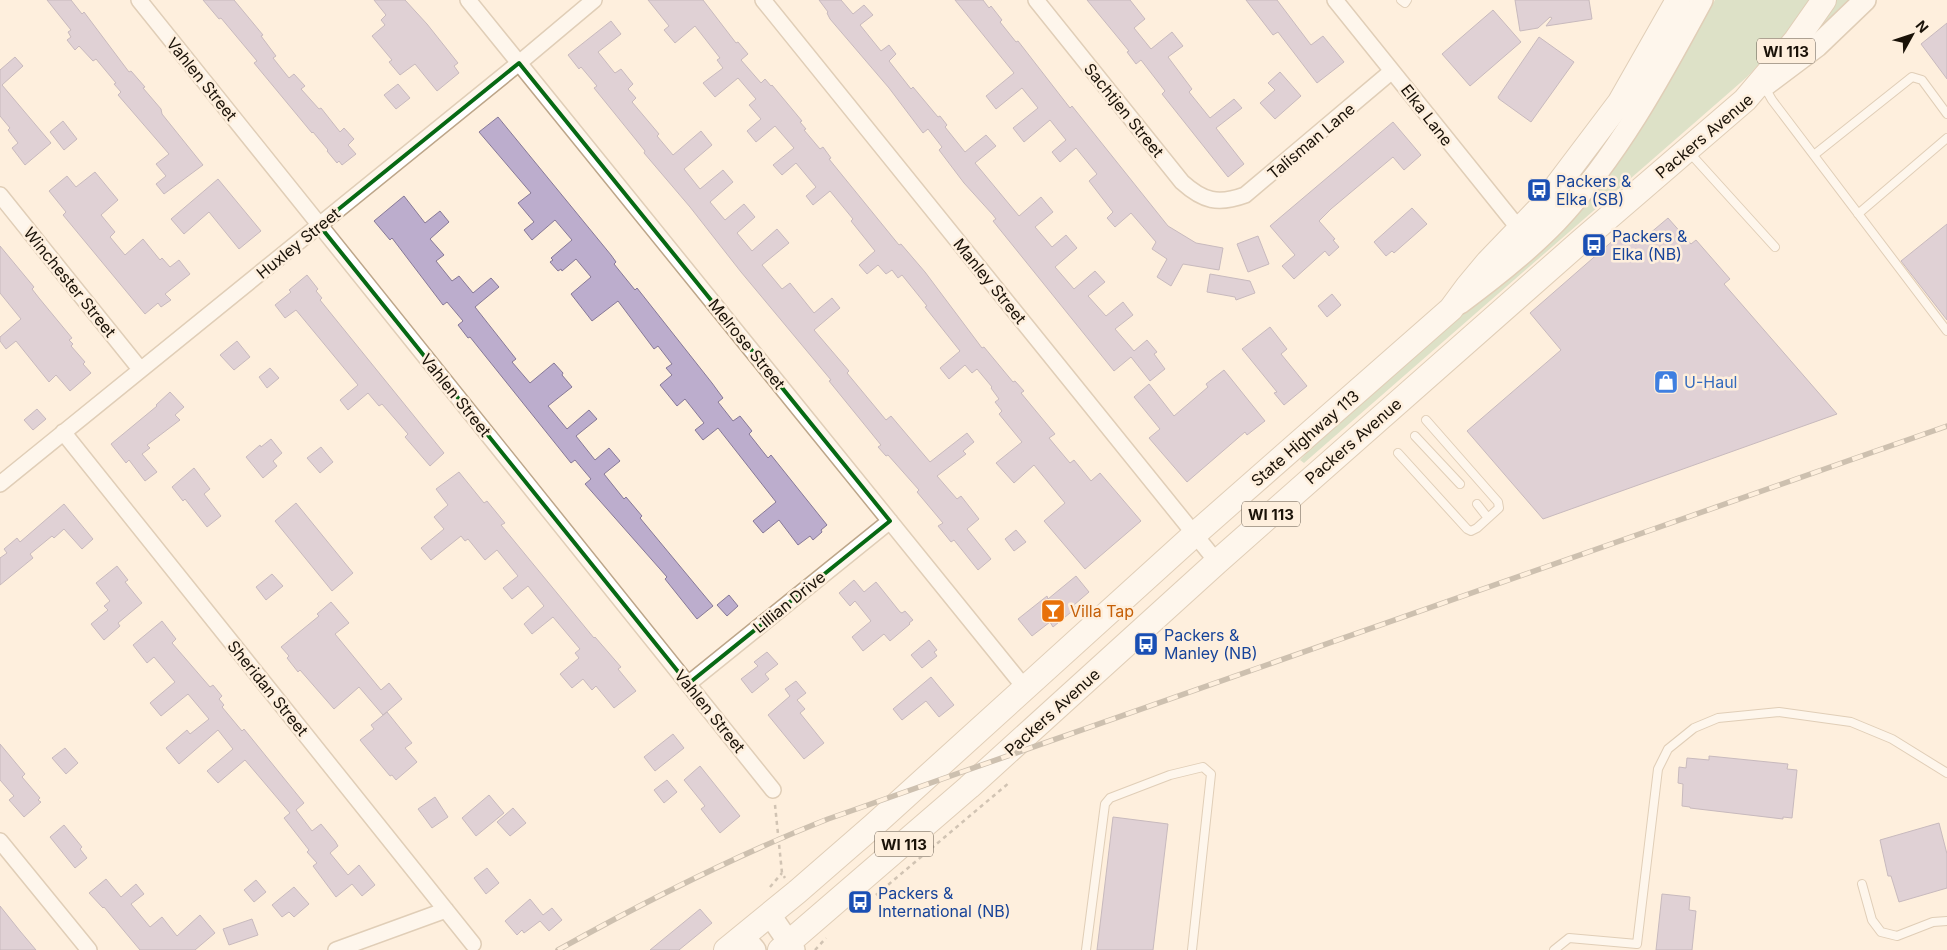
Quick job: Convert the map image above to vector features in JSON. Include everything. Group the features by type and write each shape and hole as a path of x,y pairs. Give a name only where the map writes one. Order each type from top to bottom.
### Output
{"main road":[{"name":"WI 113","path":"1451,309 1468,286 1540,208 1620,102 1678,0"},
{"path":"1451,309 1496,277 1556,222 1591,180 1646,100 1702,0"},
{"name":"WI 113","path":"1746,100 1796,40 1824,0"},
{"name":"Packers Avenue","path":"788,947 995,764 1217,562 1580,242 1746,100 1817,46 1865,0"},
{"name":"State Highway 113","path":"1025,688 1195,534 1451,309"},
{"name":"WI 113","path":"742,945 770,915 874,825 1025,688"},
{"path":"770,915 788,947"}],"street":[{"name":"Vahlen Street","path":"139,0 774,790"},
{"name":"Melrose Street","path":"468,0 1025,688"},
{"name":"Huxley Street","path":"0,484 594,0"},
{"name":"Manley Street","path":"763,0 1217,562"},
{"name":"Sachtjen Street","path":"1036,0 1182,182 1196,195 1211,200 1225,200"},
{"name":"Elka Lane","path":"1335,0 1520,230"},
{"name":"Talisman Lane","path":"1225,200 1230,201 1245,195 1258,186 1392,71"},
{"name":"Winchester Street","path":"0,195 140,370"},
{"name":"Sheridan Street","path":"63,432 473,944"},
{"name":"Lillian Drive","path":"688,684 890,521"},
{"path":"0,841 89,950"},
{"path":"336,950 446,910"}],"lane":[{"path":"1402,0 1404,3 1407,0"},
{"path":"1814,155 1912,77 1922,80 1947,114"},
{"path":"1764,86 1772,100 1947,331"},
{"path":"1858,214 1947,138"},
{"path":"1687,150 1775,247"},
{"path":"1398,453 1467,529 1472,531 1477,528 1500,508 1498,502 1426,420"},
{"path":"1415,436 1460,484"},
{"path":"1477,504 1488,518"},
{"path":"1554,950 1569,938 1637,944 1658,769 1668,749 1694,728 1718,718 1780,712 1821,716 1851,722 1892,739 1947,773"},
{"path":"1086,950 1105,804 1110,798 1162,778 1203,767 1211,774 1192,950"},
{"path":"1862,884 1872,920 1881,932 1897,936 1933,922 1947,921"}],"path":[{"path":"876,895 1010,782"},
{"path":"768,890 782,873 774,790"},
{"path":"815,950 829,934"}],"highlighted area":[{"path":"519,63 890,521 688,684 319,225"}],"green space":[{"path":"1715,0 1810,0 1777,45 1747,77 1304,463 1300,460 1323,435 1514,265 1669,79"},
{"path":"1831,0 1855,0 1808,44"}],"building":[{"path":"47,0 71,0 82,14 84,12 129,72 131,71 145,87 143,88 161,109 162,114 203,165 164,194 156,184 166,176 156,164 169,154 118,95 121,92 114,84 116,83 96,59 93,61 79,46 75,50 67,40 71,37 68,32 71,30"},
{"path":"203,0 234,0 263,35 261,36 276,56 273,58 289,78 294,74 305,86 301,89 319,109 321,108 340,132 344,128 354,139 348,145 356,154 342,165 339,161 337,163 254,63 257,61 221,18 219,19"},
{"path":"374,0 405,0 458,63 454,66 459,73 437,91 415,64 400,75 389,62 392,60 372,36 385,25 381,20 386,15"},
{"path":"648,0 703,0 736,43 738,42 748,54 741,60 761,83 765,79 772,85 802,121 800,122 806,129 804,130 820,149 823,147 831,158 829,159 899,245 901,244 925,272 982,348 984,347 1013,382 1015,381 1024,391 1021,393 1055,434 1049,438 1070,463 1074,460 1091,481 1100,473 1141,521 1085,569 1044,521 1065,503 1034,465 1014,483 996,463 1022,442 999,414 1002,411 995,402 999,399 992,387 977,369 972,373 965,365 949,379 940,368 960,351 925,307 927,306 902,275 898,278 892,270 886,274 878,265 867,274 859,265 875,251 851,221 853,219 830,191 813,205 806,196 816,187 796,163 782,175 773,165 794,148 775,126 756,142 747,131 761,119 749,105 756,99 738,78 715,97 703,83 723,68 717,60 720,58 695,26 675,43 664,30 669,26"},
{"path":"819,0 841,0 853,14 864,5 873,15 860,25 881,51 889,45 896,54 889,61 911,89 913,87 938,117 940,116 947,125 945,127 965,152 986,135 996,146 975,163 1019,216 1041,197 1053,212 1035,227 1052,247 1066,235 1077,248 1055,267 1074,289 1095,271 1105,282 1088,296 1106,316 1123,302 1133,315 1115,329 1134,351 1147,340 1157,352 1154,354 1165,369 1150,381 1131,357 1114,371 993,221 996,219 964,183 939,150 942,147 928,129 923,133 889,88 830,19 828,12"},
{"path":"955,0 983,0 989,8 991,6 1002,20 1000,22 1016,42 1018,41 1070,108 1072,106 1168,226 1196,243 1223,248 1219,270 1183,264 1171,286 1157,277 1167,259 1152,249 1156,242 1131,213 1115,227 1107,218 1113,212 1089,181 1097,174 1076,148 1060,162 1052,152 1066,140 1050,120 1024,142 1013,128 1038,108 1022,88 996,109 986,96 1014,73"},
{"path":"1087,0 1130,0 1145,19 1134,28 1151,49 1172,32 1183,46 1168,57 1192,89 1189,92 1210,118 1234,99 1242,108 1216,128 1244,164 1228,177 1162,94 1165,91 1141,60 1136,64 1127,52 1129,51"},
{"path":"1246,0 1277,0 1311,45 1323,36 1344,62 1317,83 1278,32 1273,35"},
{"path":"1515,0 1589,0 1592,19 1546,26 1552,18 1550,17 1538,28 1520,31"},
{"path":"1493,10 1521,42 1470,86 1442,54"},
{"path":"611,21 621,34 598,52 615,73 621,69 633,84 628,89 636,98 632,102 659,134 657,136 673,155 701,131 712,145 684,169 700,189 723,170 733,182 710,202 725,220 744,204 755,217 737,233 752,251 777,229 789,243 762,265 782,289 790,283 814,313 832,298 840,308 814,330 849,371 847,373 886,420 891,416 930,462 967,433 974,442 963,451 966,454 937,476 957,499 961,496 979,519 967,529 991,559 978,570 954,540 951,542 938,526 943,523 917,492 919,490 888,455 886,456 878,447 881,445 829,381 831,380 644,153 645,151 594,88 597,86 581,67 579,69 568,55"},
{"path":"1947,23 1947,79 1921,44"},
{"path":"1539,37 1574,62 1531,122 1498,97"},
{"path":"15,57 23,66 2,85 51,143 25,165 12,148 18,143 8,130 10,128 0,116 0,70"},
{"path":"1280,72 1301,96 1275,119 1260,103 1275,90 1268,83"},
{"path":"398,84 410,98 396,109 384,95"},
{"path":"498,117 611,255 616,262 614,264 635,290 637,288 712,383 723,398 718,402 733,421 740,416 752,431 749,434 768,458 771,455 827,525 813,540 810,536 798,545 779,520 763,533 753,521 776,502 718,428 703,440 695,430 704,423 685,399 677,406 660,385 672,375 666,368 672,364 658,346 654,349 618,301 592,321 571,294 591,277 576,259 562,271 561,269 558,271 550,262 553,260 551,258 572,240 555,220 532,240 524,230 534,222 518,203 531,193 479,132"},
{"path":"63,121 77,139 64,150 50,132"},
{"path":"1393,122 1421,155 1404,170 1393,157 1331,209 1319,221 1335,239 1333,240 1339,247 1329,256 1325,251 1294,279 1282,266 1295,255 1270,226"},
{"path":"95,172 118,200 101,215 115,232 110,237 125,255 143,239 160,260 162,258 170,267 179,260 190,274 165,294 171,300 161,307 158,303 145,314 63,215 66,212 49,191 67,176 76,187"},
{"path":"218,179 261,231 239,249 209,212 184,234 171,219"},
{"path":"404,196 425,223 440,211 449,222 430,239 444,255 436,261 452,281 459,276 473,293 491,278 499,287 475,307 516,359 512,362 530,383 554,363 563,373 562,375 572,387 548,406 567,429 589,410 597,419 576,436 595,460 609,448 620,461 604,474 624,499 626,497 642,516 640,518 713,606 697,619 665,579 667,577 585,484 591,479 575,460 571,463 470,337 468,338 458,325 463,321 447,302 443,305 392,238 390,240 374,221"},
{"path":"1412,208 1427,224 1394,253 1392,251 1386,256 1374,242"},
{"name":"U-Haul","path":"1668,218 1691,244 1696,240 1730,279 1724,284 1837,414 1543,519 1467,431 1561,350 1530,313 1624,231 1636,245"},
{"path":"1947,224 1947,320 1901,261"},
{"path":"1258,236 1269,264 1248,272 1237,244"},
{"path":"0,246 34,287 32,289 72,338 69,340 73,344 71,346 85,362 83,364 91,373 70,391 56,375 49,382 16,341 6,349 0,341 0,337 21,319 0,293"},
{"path":"1210,274 1250,281 1255,293 1236,300 1235,297 1207,292"},
{"path":"307,275 318,289 316,291 322,298 320,300 444,453 430,466 405,437 408,434 382,404 379,406 368,393 348,410 340,400 358,385 296,310 285,318 275,305"},
{"path":"1332,294 1341,305 1327,317 1318,306"},
{"path":"1270,327 1287,349 1281,354 1307,386 1284,405 1274,393 1277,392 1242,349"},
{"path":"237,341 250,357 234,370 220,355"},
{"path":"270,368 279,378 267,388 259,377"},
{"path":"1224,370 1265,421 1247,435 1245,432 1187,482 1149,438 1160,429 1134,397 1149,384 1174,416 1208,387 1206,384"},
{"path":"170,392 184,407 175,415 180,420 147,445 150,448 142,454 157,472 145,481 129,460 126,463 111,444 157,406"},
{"path":"37,409 46,419 33,430 24,420"},
{"path":"271,439 282,453 273,461 277,466 263,478 246,457 260,445 261,447"},
{"path":"321,447 333,462 320,473 307,458"},
{"path":"194,468 210,489 204,494 221,516 207,527 185,499 183,501 172,487"},
{"path":"459,472 484,503 487,501 505,523 501,525 594,638 621,667 618,669 636,691 614,708 596,686 592,690 583,679 572,688 560,674 579,658 575,653 580,649 553,617 532,634 524,624 544,606 528,586 512,599 503,588 518,576 497,550 485,560 468,539 465,541 461,536 431,560 421,548 444,529 434,517 448,505 436,489"},
{"path":"296,503 353,573 332,591 275,521"},
{"path":"64,504 93,539 82,549 64,529 30,554 33,558 0,585 0,558 7,553 4,549 17,538 20,542"},
{"path":"1016,530 1026,542 1014,551 1005,539"},
{"path":"117,566 128,580 125,582 142,603 118,623 120,626 104,640 91,624 108,610 104,606 110,601 96,583"},
{"path":"272,574 283,586 266,600 256,587"},
{"path":"1076,576 1089,592 1074,605 1076,608 1053,627 1050,622 1032,636 1018,619 1047,596 1048,599"},
{"path":"854,580 864,592 876,582 900,612 905,611 913,620 890,641 884,634 863,651 852,637 871,621 855,601 850,606 839,593"},
{"path":"729,595 738,606 727,616 717,605"},
{"path":"331,602 349,623 335,634 381,690 389,683 402,699 383,715 359,687 334,709 300,670 298,672 287,658 289,656 281,647 319,616 317,614"},
{"path":"162,621 176,639 172,643 210,687 213,685 222,696 219,699 224,705 222,707 242,731 244,729 304,803 296,810 312,831 321,824 338,846 330,853 348,875 359,865 375,885 362,896 352,884 336,897 313,866 317,863 307,852 309,850 284,818 290,813 245,760 218,783 207,771 233,749 218,730 179,764 166,748 187,730 190,734 209,719 188,694 161,716 150,703 175,682 154,657 147,663 133,645"},
{"path":"929,640 937,650 934,652 937,656 922,668 911,655"},
{"path":"767,652 778,664 765,674 769,679 752,693 741,679 758,666 754,662"},
{"path":"931,677 954,705 939,717 926,701 902,720 893,709"},
{"path":"796,681 806,693 797,700 805,709 800,713 824,743 804,759 768,715 790,696 785,689"},
{"path":"387,712 412,743 405,748 417,762 396,780 392,775 390,776 360,740 374,729 371,725"},
{"path":"673,734 684,748 655,771 644,757"},
{"path":"0,744 25,774 22,777 40,798 38,800 41,802 24,817 9,800 14,796 0,780"},
{"path":"65,748 78,763 66,774 52,758"},
{"path":"1709,756 1788,764 1787,769 1797,770 1792,818 1783,817 1783,819 1682,806 1683,784 1678,783 1679,767 1686,768 1687,758 1709,760"},
{"path":"700,766 740,816 720,833 701,809 705,806 684,780"},
{"path":"667,780 677,792 664,803 654,790"},
{"path":"489,795 504,813 476,836 462,818"},
{"path":"435,797 448,817 432,828 418,809"},
{"path":"513,808 526,823 510,836 497,822"},
{"path":"1113,817 1168,824 1153,950 1097,950"},
{"path":"1939,823 1947,854 1947,888 1899,902 1891,876 1888,876 1880,840"},
{"path":"64,825 82,847 80,849 87,858 75,868 50,837"},
{"path":"487,868 499,883 486,894 474,878"},
{"path":"106,879 121,897 136,884 144,894 131,904 150,927 162,917 177,936 200,915 215,933 195,950 140,950 104,907 89,893"},
{"path":"256,880 266,892 254,902 244,890"},
{"path":"294,887 309,904 294,917 289,912 282,917 272,905"},
{"path":"1662,894 1690,897 1689,910 1696,911 1692,950 1656,950"},
{"path":"530,899 543,915 552,908 562,920 549,931 540,921 524,933 522,930 517,935 505,921"},
{"path":"0,906 20,931 36,950 0,950"},
{"path":"700,909 712,923 679,950 650,950"},
{"path":"252,919 258,935 229,945 223,929"}],"railway":[{"path":"558,950 691,880 759,848 828,819 1947,426"}],"place":[{"name":"Packers & Elka (SB)","path":"1539,190"},
{"name":"Packers & Elka (NB)","path":"1594,245"},
{"name":"U-Haul","path":"1666,382"},
{"name":"Villa Tap","path":"1053,611"},
{"name":"Packers & Manley (NB)","path":"1146,644"},
{"name":"Packers & International (NB)","path":"860,902"}]}
